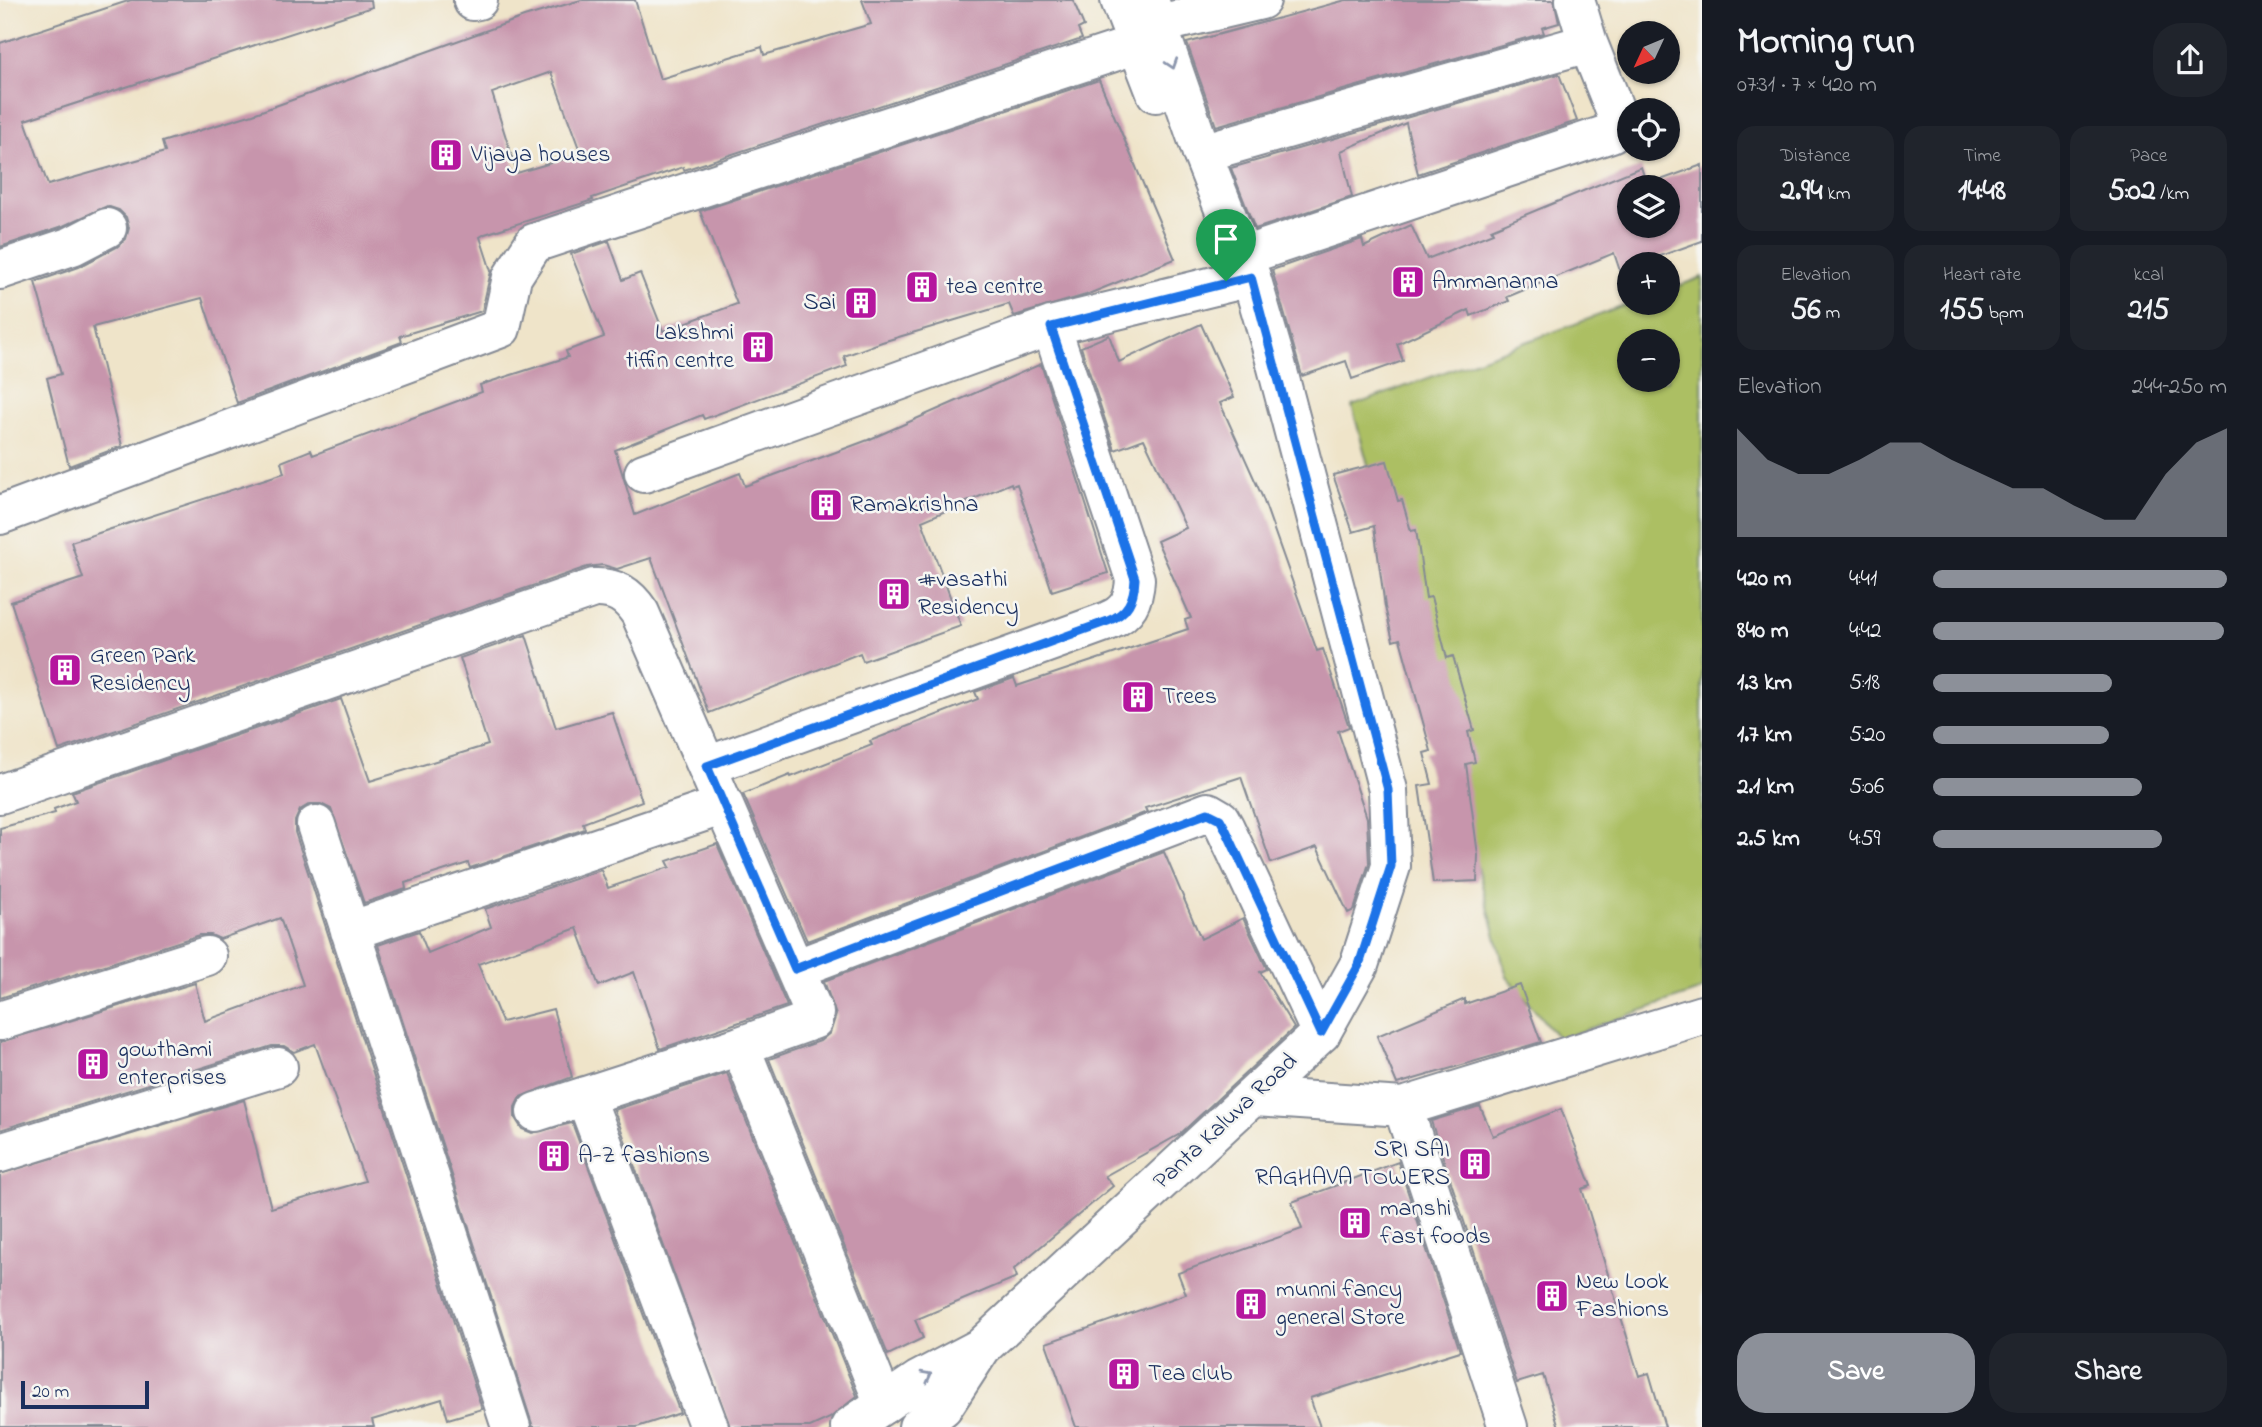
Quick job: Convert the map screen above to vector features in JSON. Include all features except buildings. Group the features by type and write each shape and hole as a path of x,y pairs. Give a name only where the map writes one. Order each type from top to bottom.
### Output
{"street":[{"name":"Panta Kaluva Road","path":"1120,0 1149,23 1202,153 1240,271"},
{"path":"0,515 501,328 512,277 534,243 1149,23 1261,0"},
{"path":"644,472 1051,327 1240,271 1611,132 1618,118 1588,43 1575,0"},
{"name":"Panta Kaluva Road","path":"918,1427 943,1407 982,1347 1255,1097 1321,1033 1359,965 1391,866 1388,790 1274,356 1149,23"},
{"path":"1202,153 1588,43"},
{"path":"0,270 72,246 107,228"},
{"path":"707,766 1108,621 1128,608 1134,595 1135,579 1051,327"},
{"path":"0,794 594,588 608,587 632,601 640,613 795,969 814,1013 813,1020 536,1112"},
{"path":"350,931 723,805"},
{"path":"795,969 1208,813 1220,819 1225,828 1321,1033"},
{"path":"316,825 512,1427"},
{"path":"0,1021 207,956"},
{"path":"1255,1097 1403,1107 1702,1015"},
{"path":"740,1046 884,1404"},
{"path":"0,1153 278,1067"},
{"path":"585,1096 709,1427"},
{"path":"1403,1107 1508,1427"},
{"name":"Panta Kaluva Road","path":"850,1427 919,1380 982,1347"}],"green space":[{"path":"1702,277 1702,990 1559,1039 1507,977 1352,406 1617,309 1617,315 1680,315 1680,285"}],"place":[{"name":"Vijaya houses","path":"446,155"},
{"name":"Ammananna","path":"1408,282"},
{"name":"tea centre","path":"922,287"},
{"name":"Sai","path":"861,303"},
{"name":"Lakshmi tiffin centre","path":"758,347"},
{"name":"Ramakrishna","path":"826,505"},
{"name":"#vasathi Residency","path":"894,594"},
{"name":"Green Park Residency","path":"65,670"},
{"name":"Trees","path":"1138,697"},
{"name":"gowthami enterprises","path":"93,1064"},
{"name":"A-Z fashions","path":"554,1156"},
{"name":"SRI SAI RAGHAVA TOWERS","path":"1475,1164"},
{"name":"manshi fast foods","path":"1355,1223"},
{"name":"New Look Fashions","path":"1552,1296"},
{"name":"munni fancy general Store","path":"1251,1304"},
{"name":"Tea club","path":"1124,1374"}],"route":[{"path":"1251,277 1388,790 1391,866 1359,965 1321,1033 1225,828 1220,819 1208,813 1198,814 795,969 707,766 1108,621 1128,608 1134,595 1135,579 1051,327 1226,281 1251,277"}]}
